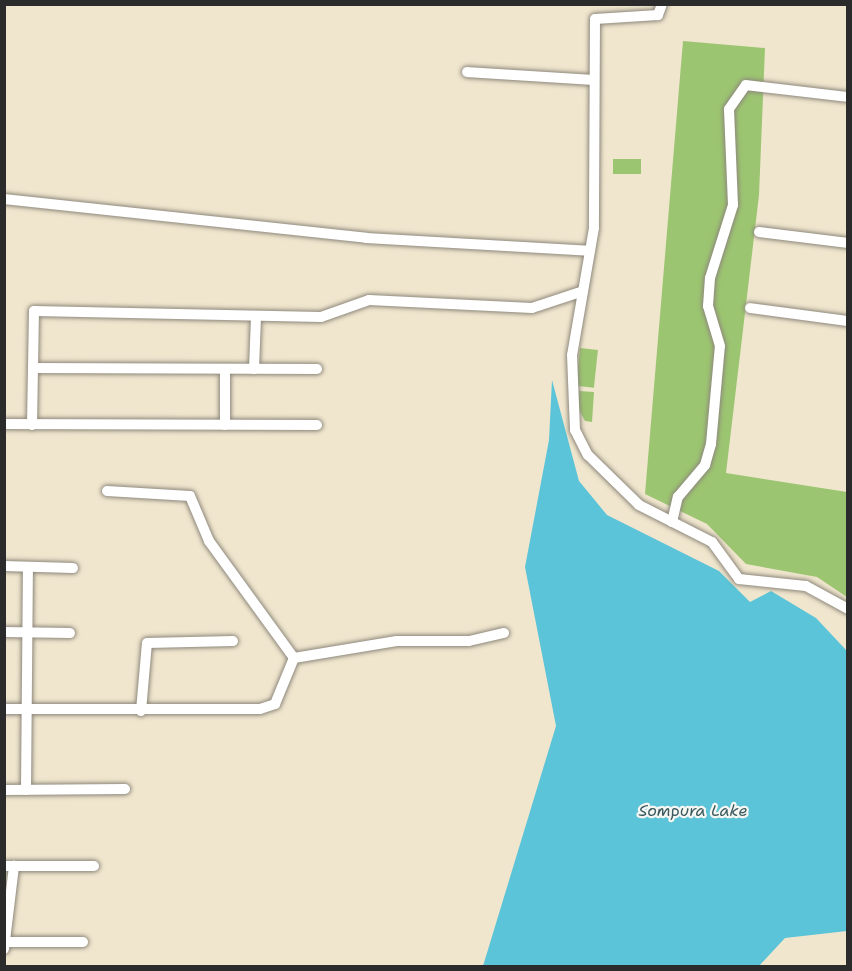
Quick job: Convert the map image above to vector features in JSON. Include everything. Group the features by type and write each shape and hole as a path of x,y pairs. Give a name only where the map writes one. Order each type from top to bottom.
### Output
{"street":[{"path":"662,4 658,15 596,19 593,80 594,228 580,292 572,355 575,430 588,455 639,505 712,542 739,579 806,586 848,609"},
{"path":"467,72 593,80"},
{"path":"672,522 678,497 705,465 711,444 720,346 708,306 710,278 733,205 729,109 746,85 848,97"},
{"path":"4,199 366,238 589,251"},
{"path":"759,232 848,243"},
{"path":"32,424 34,311 321,317 369,300 531,308 580,292"},
{"path":"750,308 848,321"},
{"path":"254,369 256,316"},
{"path":"33,368 317,369"},
{"path":"225,369 225,425"},
{"path":"4,424 317,425"},
{"path":"107,491 190,496 209,541 294,658"},
{"path":"4,566 73,568"},
{"path":"26,790 28,567"},
{"path":"4,632 70,633"},
{"path":"294,658 397,641 469,641 504,633"},
{"path":"141,711 147,644 233,641"},
{"path":"4,709 260,710 275,704 294,658"},
{"path":"4,790 124,789"},
{"path":"4,949 9,866 94,866"},
{"path":"5,942 83,942"}],"green space":[{"path":"683,41 765,48 759,195 726,473 847,492 847,597 817,577 746,564 707,524 645,494"},
{"path":"613,159 641,159 641,174 613,174"},
{"path":"580,348 598,350 594,388 576,386"},
{"path":"579,391 594,392 592,422 585,421 578,408"}],"water":[{"name":"Sompura Lake","path":"552,380 579,481 607,515 719,571 750,602 771,591 816,618 847,651 847,931 785,938 759,966 483,966 556,726 525,567 549,440"}]}
